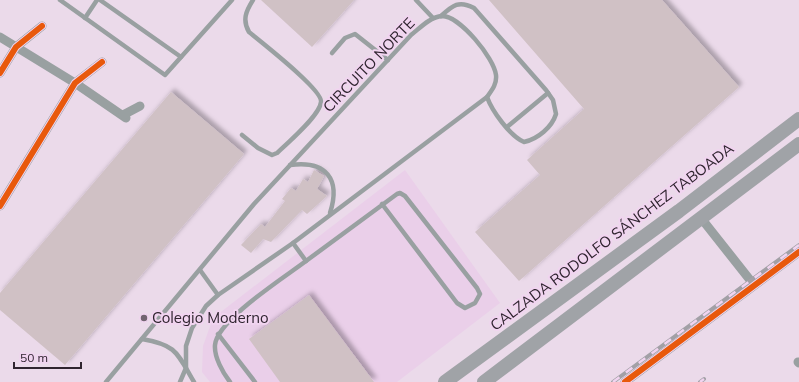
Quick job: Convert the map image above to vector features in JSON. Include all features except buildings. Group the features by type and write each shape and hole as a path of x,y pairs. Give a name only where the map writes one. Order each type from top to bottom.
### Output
{"main road":[{"name":"CALZADA RODOLFO SÁNCHEZ TABOADA","path":"445,382 662,224 799,119"},
{"path":"484,382 799,144"}],"street":[{"path":"0,73 16,47 42,26"},
{"path":"0,37 125,116 140,106"},
{"path":"0,206 75,83 102,62"},
{"path":"701,218 754,285"},
{"path":"625,382 799,252"}],"lane":[{"path":"60,0 165,75 232,0"},
{"path":"85,18 98,0 181,57"},
{"path":"242,135 266,153 272,155 277,153 313,116 321,102 321,97 311,84 247,28 244,18 253,0"},
{"path":"416,0 433,18"},
{"path":"441,16 456,4 463,3 474,8 548,93 556,108 556,114 552,123 539,136 524,142 519,140 507,127 494,111 487,97"},
{"path":"180,382 186,368 186,346 192,328 206,306 218,294 293,242 487,97 495,84 495,69 482,48 465,29 450,17 441,16"},
{"name":"CIRCUITO NORTE","path":"106,382 254,204 411,35 433,18 441,16"},
{"path":"332,53 345,38 355,34 388,60"},
{"path":"507,127 548,93"},
{"path":"290,165 310,164 317,166 330,176 335,189 330,213"},
{"path":"230,382 216,357 215,346 218,334 243,308 382,204 400,193 405,196 477,288 480,294 474,303 465,308 457,303 382,204"},
{"path":"293,242 306,261"},
{"path":"200,270 218,294"},
{"path":"218,334 255,382"},
{"path":"142,338 160,342 169,346 179,356 194,382"}],"shaded area":[{"path":"405,170 500,303 397,382 210,382 202,372 203,346 213,318"}],"railway":[{"path":"613,382 799,245"},
{"path":"700,382 704,379"}],"cycle path":[{"path":"0,73 16,47 42,26"},
{"path":"0,206 75,83 102,62"},
{"path":"625,382 799,252"}],"place":[{"name":"Colegio Moderno","path":"144,318"}]}
